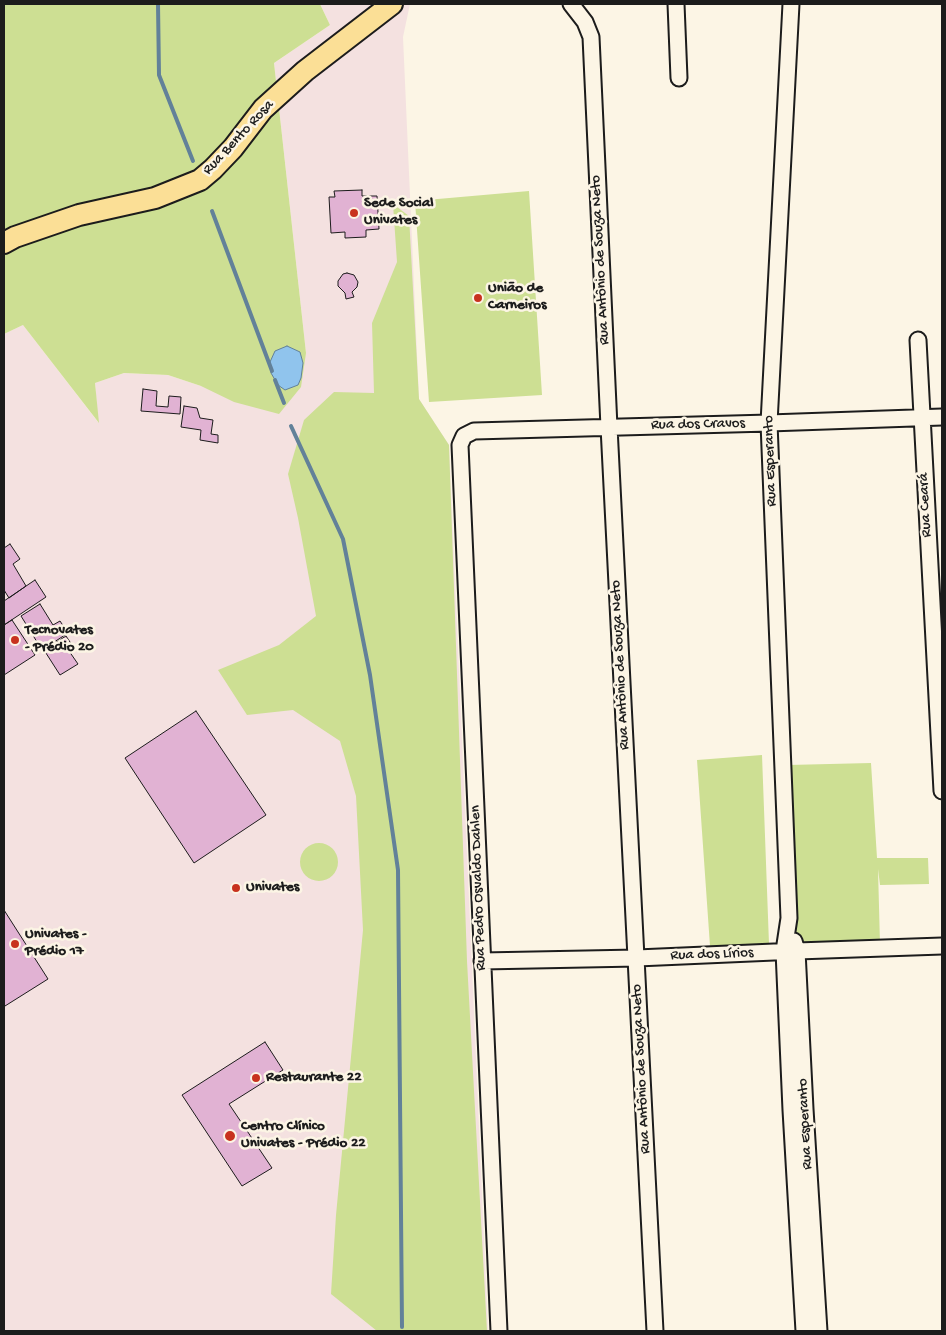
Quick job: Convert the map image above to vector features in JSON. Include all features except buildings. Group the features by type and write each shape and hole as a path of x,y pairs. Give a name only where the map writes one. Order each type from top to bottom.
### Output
{"main road":[{"name":"Rua Bento Rosa","path":"4,243 15,236 79,215 155,198 200,180 233,148 263,109 305,71 392,4"}],"street":[{"name":"Rua Antônio de Souza Neto","path":"572,4 585,22 591,38 608,427 656,1331"},
{"path":"676,4 679,78"},
{"name":"Rua Esperanto","path":"791,4 769,424 798,1110 809,1280 819,1331"},
{"name":"Rua Ceará","path":"918,340 941,742 942,790"},
{"name":"Rua dos Cravos","path":"460,445 464,436 474,431 769,424 942,417"},
{"name":"Rua Pedro Osvaldo Dahlen","path":"460,445 499,1331"},
{"name":"Rua dos Lírios","path":"482,962 942,946"},
{"name":"Rua Esperanto","path":"804,1331 809,1280"}],"shaded area":[{"name":"Univates","path":"320,4 410,4 403,37 419,399 449,445 488,1331 4,1331 4,334 23,325 98,422 95,383 124,373 168,375 201,386 306,353 274,63 330,25"}],"green space":[{"path":"4,4 320,4 330,25 274,63 306,353 301,387 279,414 234,402 201,386 168,375 124,373 95,383 99,423 23,325 4,334"},
{"name":"União de Carneiros","path":"529,191 542,395 429,402 415,201"},
{"path":"393,204 409,216 419,399 449,445 467,961 487,1331 377,1331 331,1294 336,1215 363,930 356,796 340,741 293,710 247,715 218,670 279,645 316,616 288,474 304,420 334,392 374,393 372,323 397,262"},
{"path":"762,755 769,944 710,946 697,760"},
{"path":"871,763 877,858 928,858 929,884 880,885 878,869 880,944 796,947 788,765"},
{"path":"319,843 332,849 338,862 332,875 319,881 306,875 300,862 306,849"}],"water":[{"path":"287,346 300,352 303,363 298,385 285,390 278,385 271,373 270,362 275,351"}],"waterway":[{"path":"158,4 159,75 193,161"},
{"path":"212,211 272,371"},
{"path":"275,380 284,403"},
{"path":"291,426 343,539 370,675 398,870 402,1327"}],"place":[{"name":"Sede Social Univates","path":"354,213"},
{"name":"União de Carneiros","path":"478,298"},
{"name":"Tecnovates - Prédio 20","path":"15,640"},
{"name":"Univates","path":"236,888"},
{"name":"Univates - Prédio 17","path":"15,944"},
{"name":"Restaurante 22","path":"256,1078"},
{"name":"Centro Clínico Univates - Prédio 22","path":"230,1136"}]}
